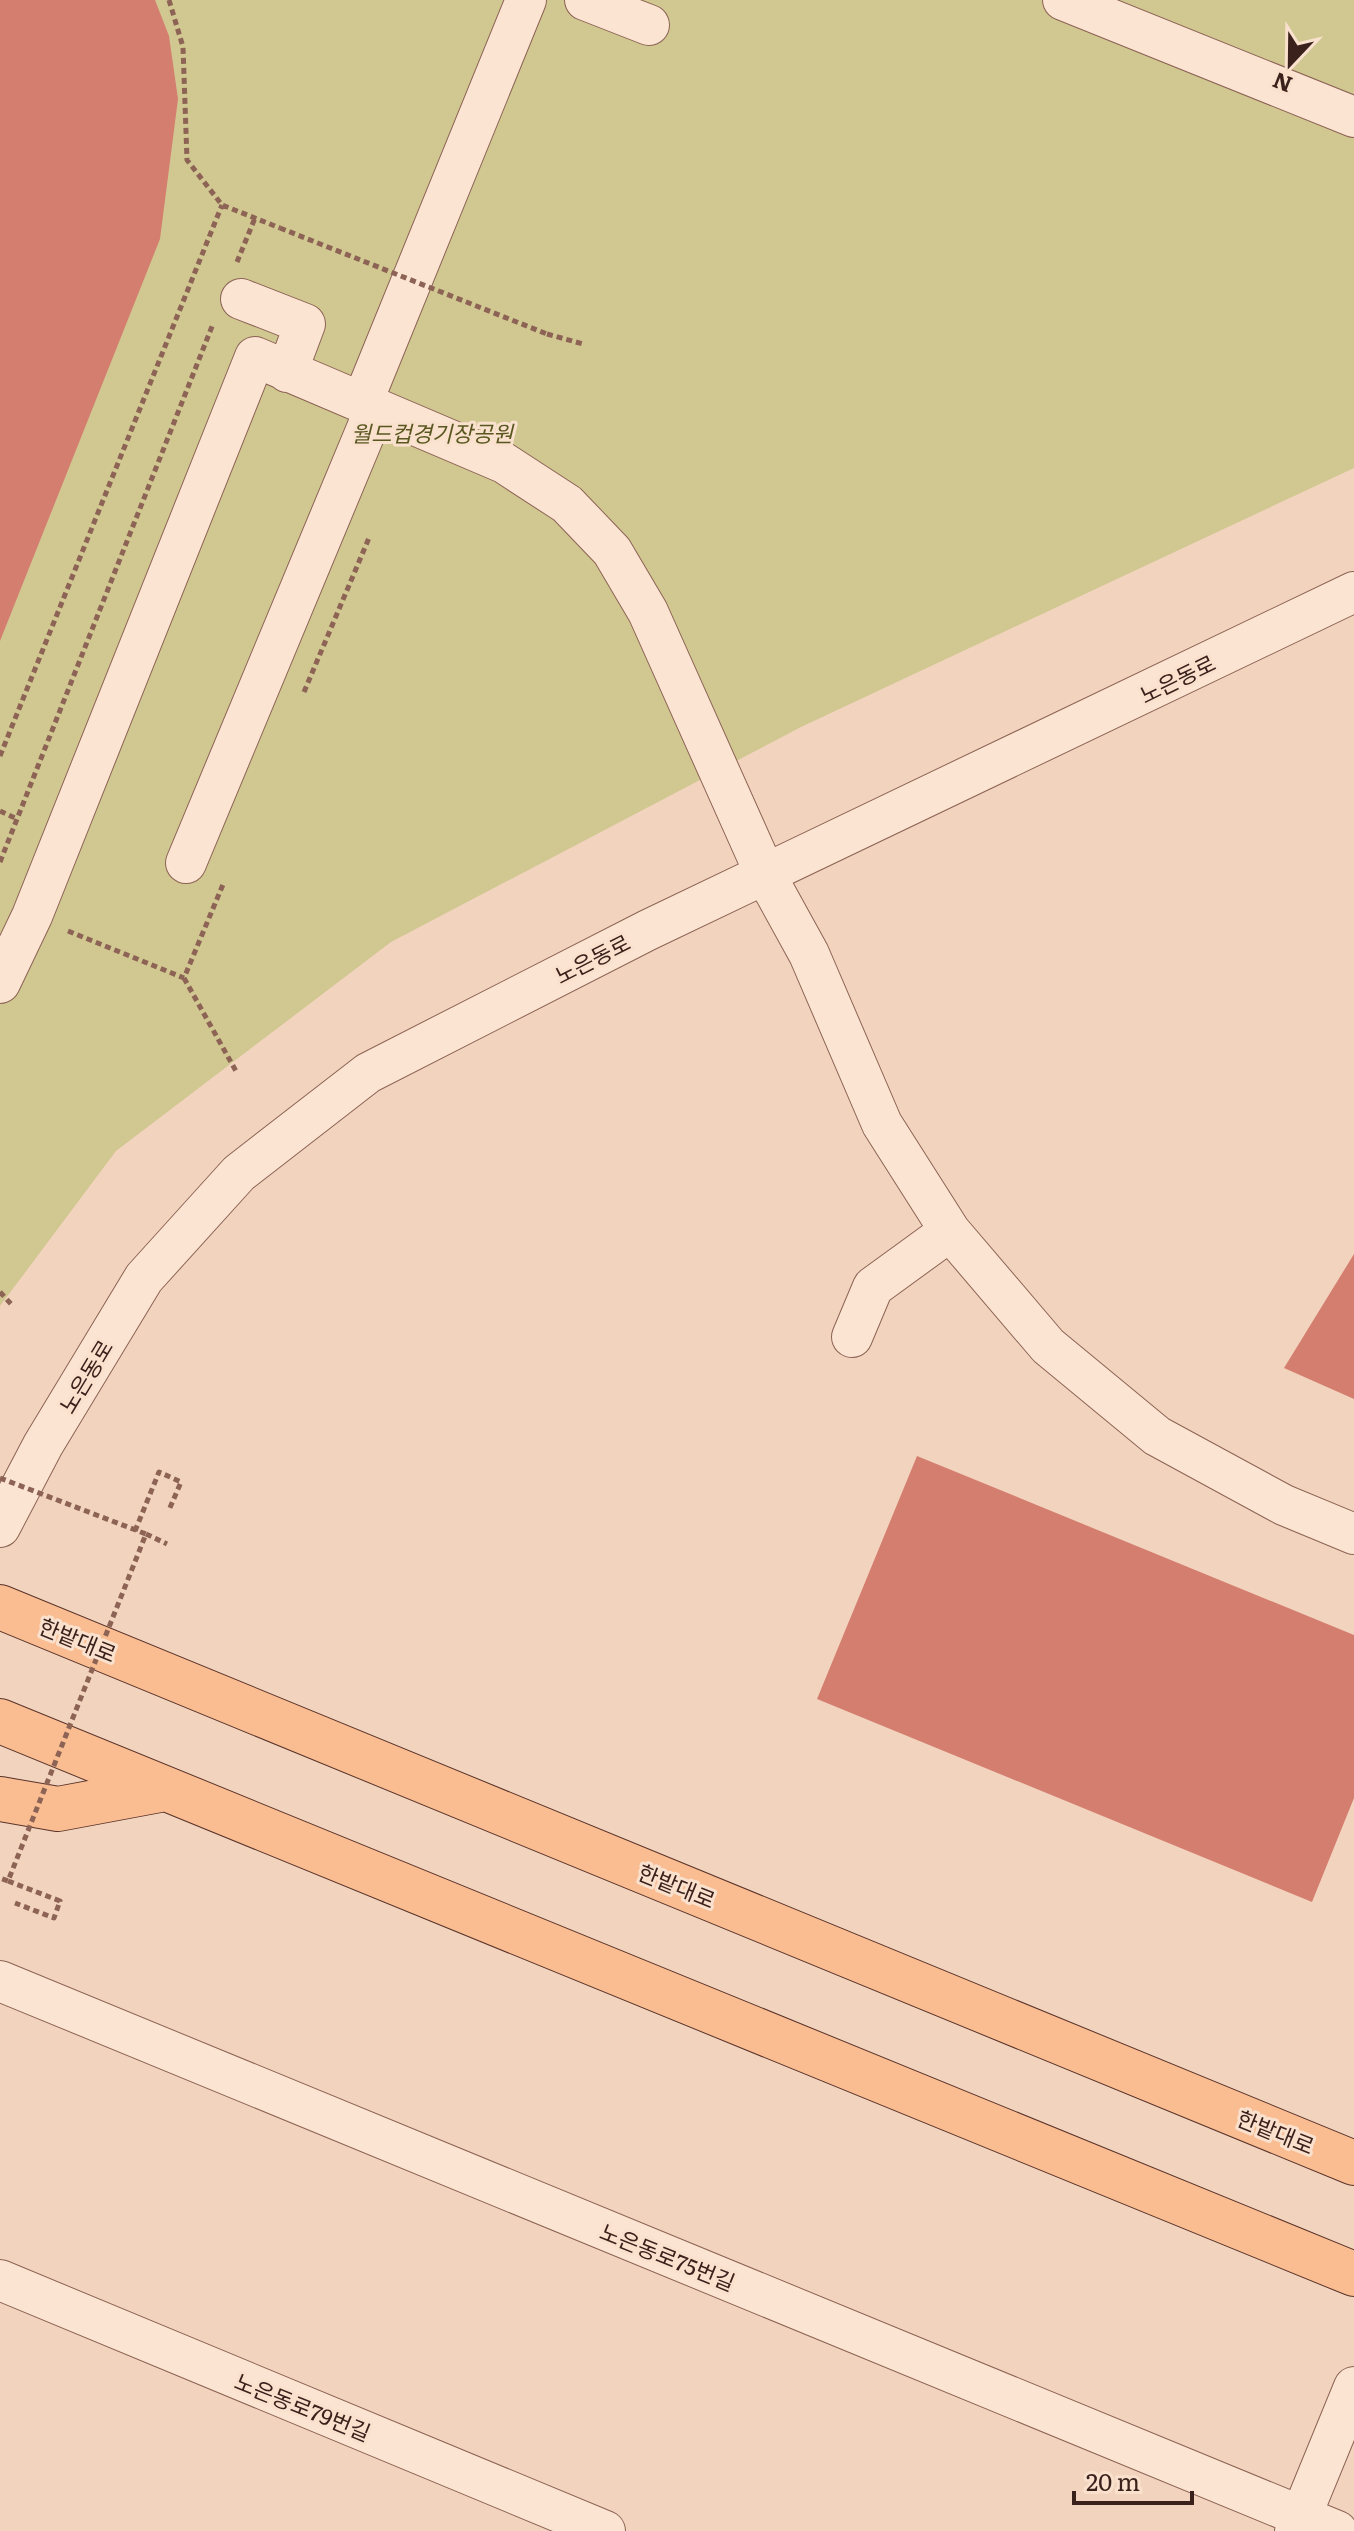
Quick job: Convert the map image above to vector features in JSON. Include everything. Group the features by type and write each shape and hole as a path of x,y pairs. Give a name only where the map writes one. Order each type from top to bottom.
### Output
{"main road":[{"name":"한밭대로","path":"0,1607 1354,2163"},
{"path":"0,1721 1354,2274"},
{"path":"0,1799 58,1809 165,1789"}],"street":[{"path":"186,863 526,0"},
{"path":"585,0 649,25"},
{"path":"1063,0 1354,117"},
{"path":"229,299 305,324 287,372"},
{"path":"0,983 32,916 255,357 504,463 567,504 612,551 648,612 766,876 809,954 882,1124 950,1231 1048,1346 1157,1436 1284,1505 1354,1534"},
{"name":"노은동로","path":"0,1527 43,1445 144,1278 239,1173 368,1073 648,930 1354,592"},
{"path":"852,1337 873,1287 950,1231"},
{"name":"노은동로75번길","path":"0,1981 1311,2526"},
{"name":"노은동로79번길","path":"0,2280 605,2531"},
{"path":"1311,2526 1354,2387"}],"path":[{"path":"169,0 183,47 187,160 222,205 547,334 583,344"},
{"path":"0,756 222,205"},
{"path":"0,862 229,299 255,218"},
{"path":"0,811 17,819"},
{"path":"184,978 237,1073"},
{"path":"0,1292 11,1304"},
{"path":"135,1531 159,1472 181,1482 169,1510"},
{"path":"0,1478 167,1544"},
{"path":"8,1881 146,1534"},
{"path":"0,1878 60,1901 54,1918 15,1903"}],"green space":[{"name":"월드컵경기장공원","path":"0,0 1354,0 1354,468 801,727 391,942 116,1151 0,1306"}],"building":[{"path":"0,0 155,0 169,36 178,99 160,239 0,641"},
{"path":"1354,1254 1354,1399 1284,1368"},
{"path":"917,1456 1354,1635 1354,1798 1312,1902 817,1699"}]}
